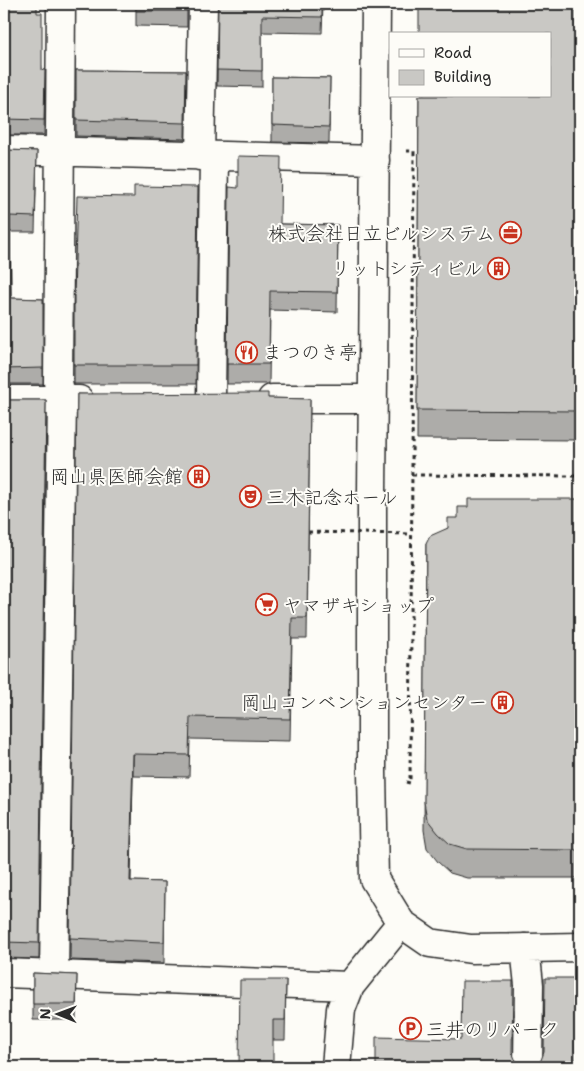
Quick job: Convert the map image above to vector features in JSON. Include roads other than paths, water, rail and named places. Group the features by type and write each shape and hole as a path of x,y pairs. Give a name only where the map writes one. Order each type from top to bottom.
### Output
{"street":[{"path":"54,974 62,400 58,382 61,4"},
{"path":"203,4 207,156 201,400 373,399"},
{"path":"376,4 372,782 374,879 401,923 430,943 472,949 580,947"},
{"path":"4,150 375,160"},
{"path":"4,400 102,400"},
{"path":"336,1067 341,1008 350,986 401,923"},
{"path":"525,948 528,985 528,1067"},
{"path":"4,974 54,974 350,986"}],"place":[{"name":"株式会社日立ビルシステム","path":"511,233"},
{"name":"リットシティビル","path":"499,268"},
{"name":"まつのき亭","path":"247,352"},
{"name":"岡山県医師会館","path":"199,476"},
{"name":"三木記念ホール","path":"250,497"},
{"name":"ヤマザキショップ","path":"267,605"},
{"name":"岡山コンベンションセンター","path":"503,702"},
{"name":"三井のリパーク","path":"410,1029"}]}
